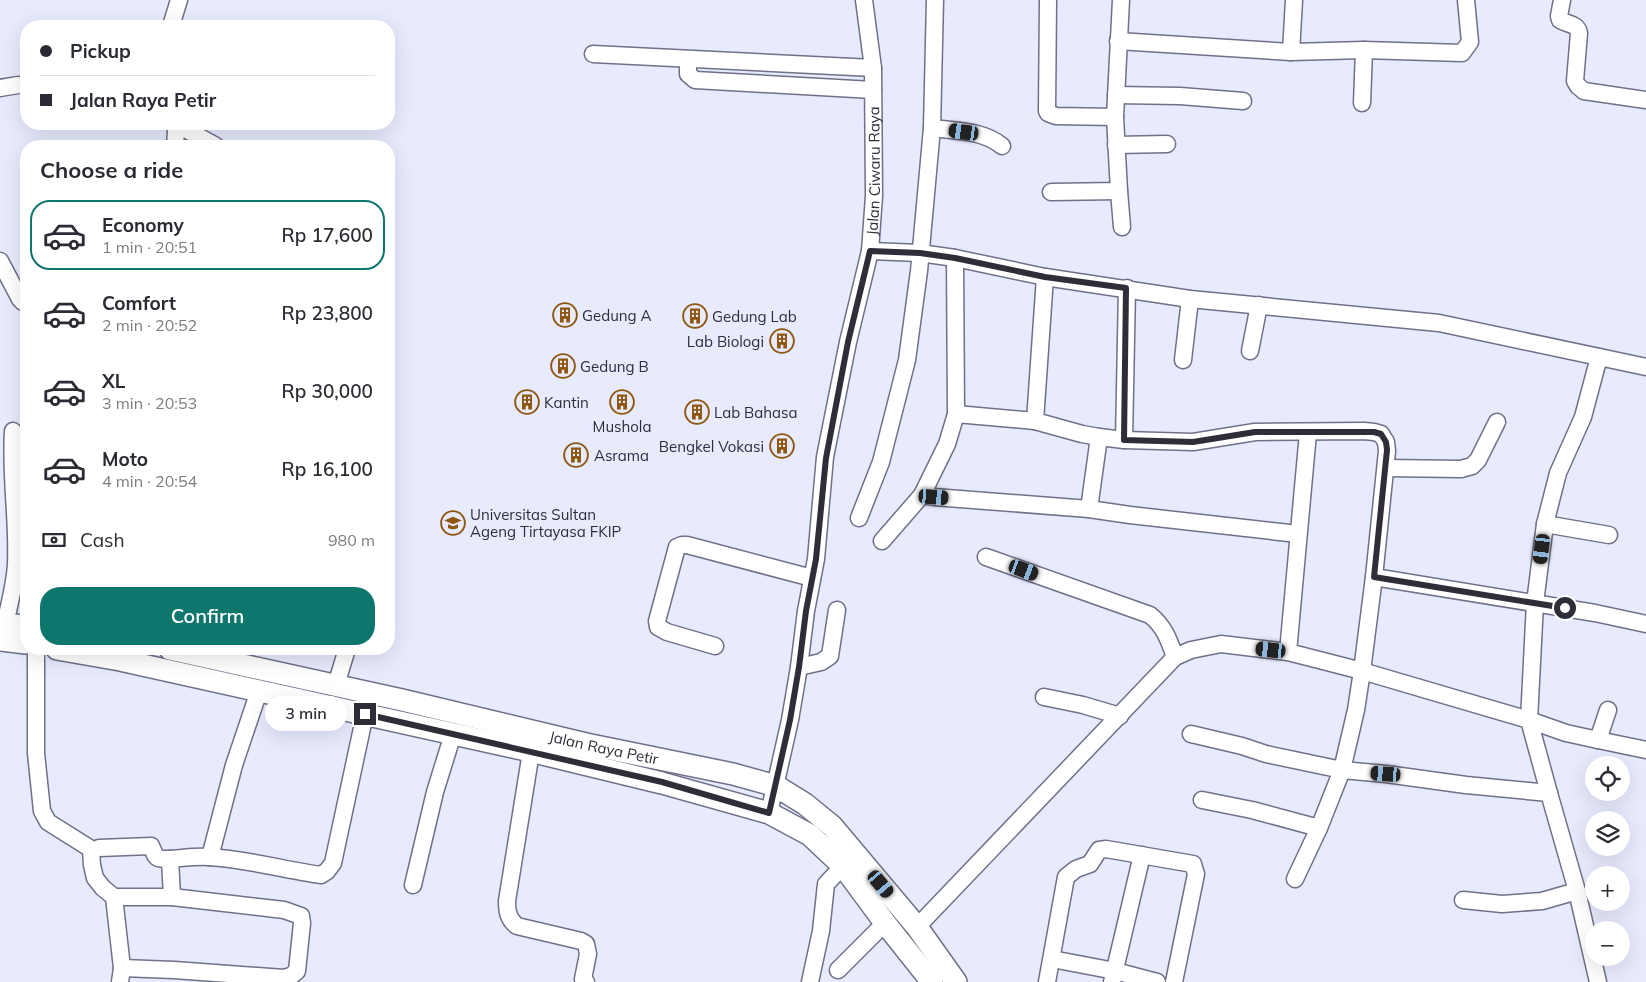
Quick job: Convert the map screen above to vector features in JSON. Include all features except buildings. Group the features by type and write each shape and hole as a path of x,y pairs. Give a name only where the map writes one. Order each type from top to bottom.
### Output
{"main road":[{"path":"2,630 20,627"},
{"path":"2,630 20,640"},
{"name":"Jalan Raya Petir","path":"91,655 365,714 662,782 769,813 810,835 843,866 932,982"},
{"name":"Jalan Raya Petir","path":"219,655 336,685 586,744 733,774 776,786 805,804 832,826 918,927 956,982"}],"street":[{"path":"173,20 180,0"},
{"name":"Jalan Ciwaru Raya","path":"769,813 799,667 806,611 816,559 826,458 848,342 870,251 874,196 873,68 864,0"},
{"path":"859,518 881,462 907,360 932,128 935,0"},
{"path":"1048,0 1047,111 1056,116 1115,117"},
{"path":"1120,0 1115,117 1122,227"},
{"path":"1291,52 1294,0"},
{"path":"1118,41 1291,52 1364,50 1462,53 1470,42 1466,0"},
{"path":"1562,0 1560,20 1578,28 1575,80 1578,86 1584,91 1646,100"},
{"path":"1362,103 1364,50"},
{"path":"592,54 873,68"},
{"path":"688,60 688,74 695,80 873,90"},
{"path":"839,88 840,67"},
{"path":"0,88 18,85"},
{"path":"1116,95 1180,96 1243,101"},
{"path":"932,128 984,136 993,139 1002,146"},
{"path":"188,130 206,140"},
{"path":"1116,145 1167,144"},
{"path":"1051,192 1119,191"},
{"path":"870,251 920,253 955,258 1045,277 1190,299 1439,323 1646,367"},
{"path":"882,542 922,494 947,444 956,414 955,258"},
{"path":"0,262 20,299"},
{"path":"1035,421 1045,277"},
{"path":"1124,440 1126,288"},
{"path":"1184,360 1190,299"},
{"path":"1250,350 1259,305"},
{"path":"1598,357 1583,418 1558,472 1545,524 1535,603 1529,720 1577,891 1598,982"},
{"path":"956,414 1035,421 1082,434 1124,440 1193,442 1255,432 1364,431 1381,434 1386,442 1386,468 1374,577 1356,710 1342,770 1319,828 1295,879"},
{"path":"1386,468 1461,469 1472,466 1478,460 1497,422"},
{"path":"13,430 12,448 20,472 16,525 20,559"},
{"path":"1288,652 1308,433"},
{"path":"1089,509 1099,437"},
{"path":"922,494 934,497 1089,509 1298,534"},
{"path":"1545,524 1609,535"},
{"path":"715,646 667,632 658,627 657,621 677,547 687,545 812,578"},
{"path":"986,557 1150,615 1158,621 1167,634 1175,657"},
{"path":"2,630 20,570"},
{"path":"1374,577 1595,613 1646,624"},
{"path":"799,667 821,662 830,656 837,610"},
{"path":"918,927 1175,657 1191,650 1221,644 1288,652 1362,671 1529,720 1566,733 1646,750"},
{"path":"36,655 36,744 42,811 48,822 91,849 95,878 114,897 172,897 284,910 301,916 302,923 297,971 291,976 284,978 166,970 121,975 114,897"},
{"path":"336,685 345,655"},
{"path":"210,857 234,766 259,691"},
{"path":"1044,696 1120,716"},
{"path":"1598,740 1608,710"},
{"path":"99,848 147,845 151,846 158,859 210,857 240,860 321,875 333,863 365,714"},
{"path":"413,885 435,792 453,734"},
{"path":"1191,734 1242,746 1266,754 1342,770 1386,774 1466,786 1549,793"},
{"path":"531,752 507,901 508,914 512,923 516,926 581,941 586,944 588,954 583,979 586,982"},
{"path":"1202,800 1252,810 1319,828"},
{"path":"1047,982 1066,877 1076,869 1094,861 1096,854 1103,849 1193,864 1196,874 1174,982"},
{"path":"1113,977 1142,855"},
{"path":"170,859 172,897"},
{"path":"810,982 821,931 826,884 843,866"},
{"path":"1463,900 1502,904 1534,902 1577,891"},
{"path":"838,970 885,923"},
{"path":"1052,959 1113,977 1157,982"}],"place":[{"name":"Gedung A","path":"565,315"},
{"name":"Gedung Lab","path":"695,316"},
{"name":"Lab Biologi","path":"782,341"},
{"name":"Gedung B","path":"563,366"},
{"name":"Kantin","path":"527,402"},
{"name":"Mushola","path":"622,402"},
{"name":"Lab Bahasa","path":"697,412"},
{"name":"Bengkel Vokasi","path":"782,446"},
{"name":"Asrama","path":"576,455"},
{"name":"Universitas Sultan Ageng Tirtayasa FKIP","path":"453,523"}],"route":[{"path":"365,714 662,782 769,813 790,720 799,667 806,611 816,559 826,458 848,342 870,251 920,253 955,258 1045,277 1126,288 1124,440 1193,442 1255,432 1364,431 1381,434 1386,442 1387,450 1374,577 1565,608"}]}
